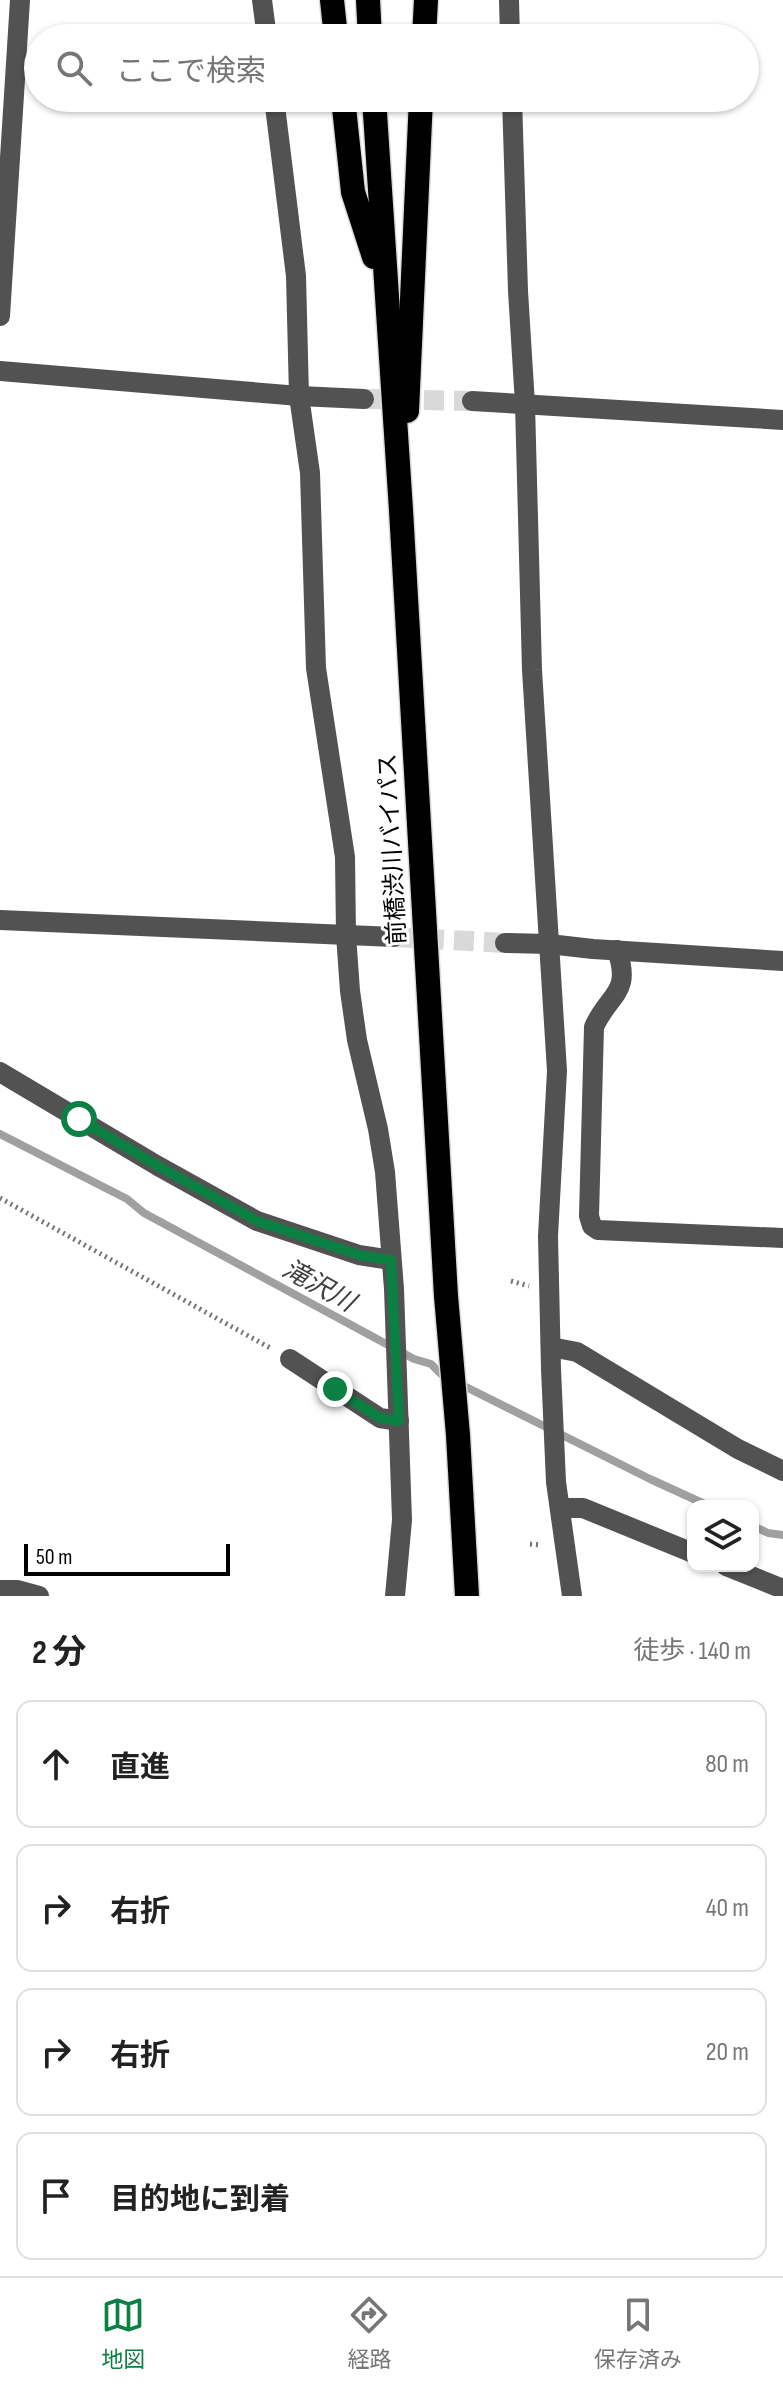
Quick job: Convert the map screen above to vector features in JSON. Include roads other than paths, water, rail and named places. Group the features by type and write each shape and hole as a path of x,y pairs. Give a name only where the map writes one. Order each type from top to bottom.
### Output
{"highway":[{"path":"332,0 335,24"},
{"path":"368,0 369,24"},
{"path":"425,24 426,0"},
{"path":"344,112 353,192 385,290"},
{"name":"前橋渋川バイパス","path":"375,112 467,1596"},
{"path":"401,510 420,112"}],"street":[{"path":"0,316 20,0"},
{"path":"262,0 265,24"},
{"path":"509,0 510,24"},
{"path":"276,112 296,276 299,396 310,473 316,668 345,857 350,991 357,1040 385,1172 394,1289 402,1520 395,1596"},
{"path":"512,112 532,670 557,1071 548,1236 551,1369 556,1482 572,1596"},
{"path":"0,371 364,399"},
{"path":"472,401 783,420"},
{"path":"0,920 394,937"},
{"path":"505,943 783,961"},
{"path":"617,950 623,966 621,987 594,1027 589,1216 592,1226 598,1230 783,1238"},
{"path":"0,1072 257,1221 359,1255 391,1260"},
{"path":"551,1347 577,1352 738,1449 783,1471"},
{"path":"290,1359 380,1418 399,1414"},
{"path":"560,1508 583,1508 687,1551"},
{"path":"741,1572 783,1589"},
{"path":"0,1590 17,1590 39,1596"}],"waterway":[{"name":"滝沢川","path":"0,1134 127,1199 144,1213 414,1359 431,1364 442,1375 696,1500"},
{"name":"滝沢川","path":"759,1529 783,1535"}],"tunnel":[{"path":"364,399 472,401"},
{"path":"394,937 505,943"}]}
